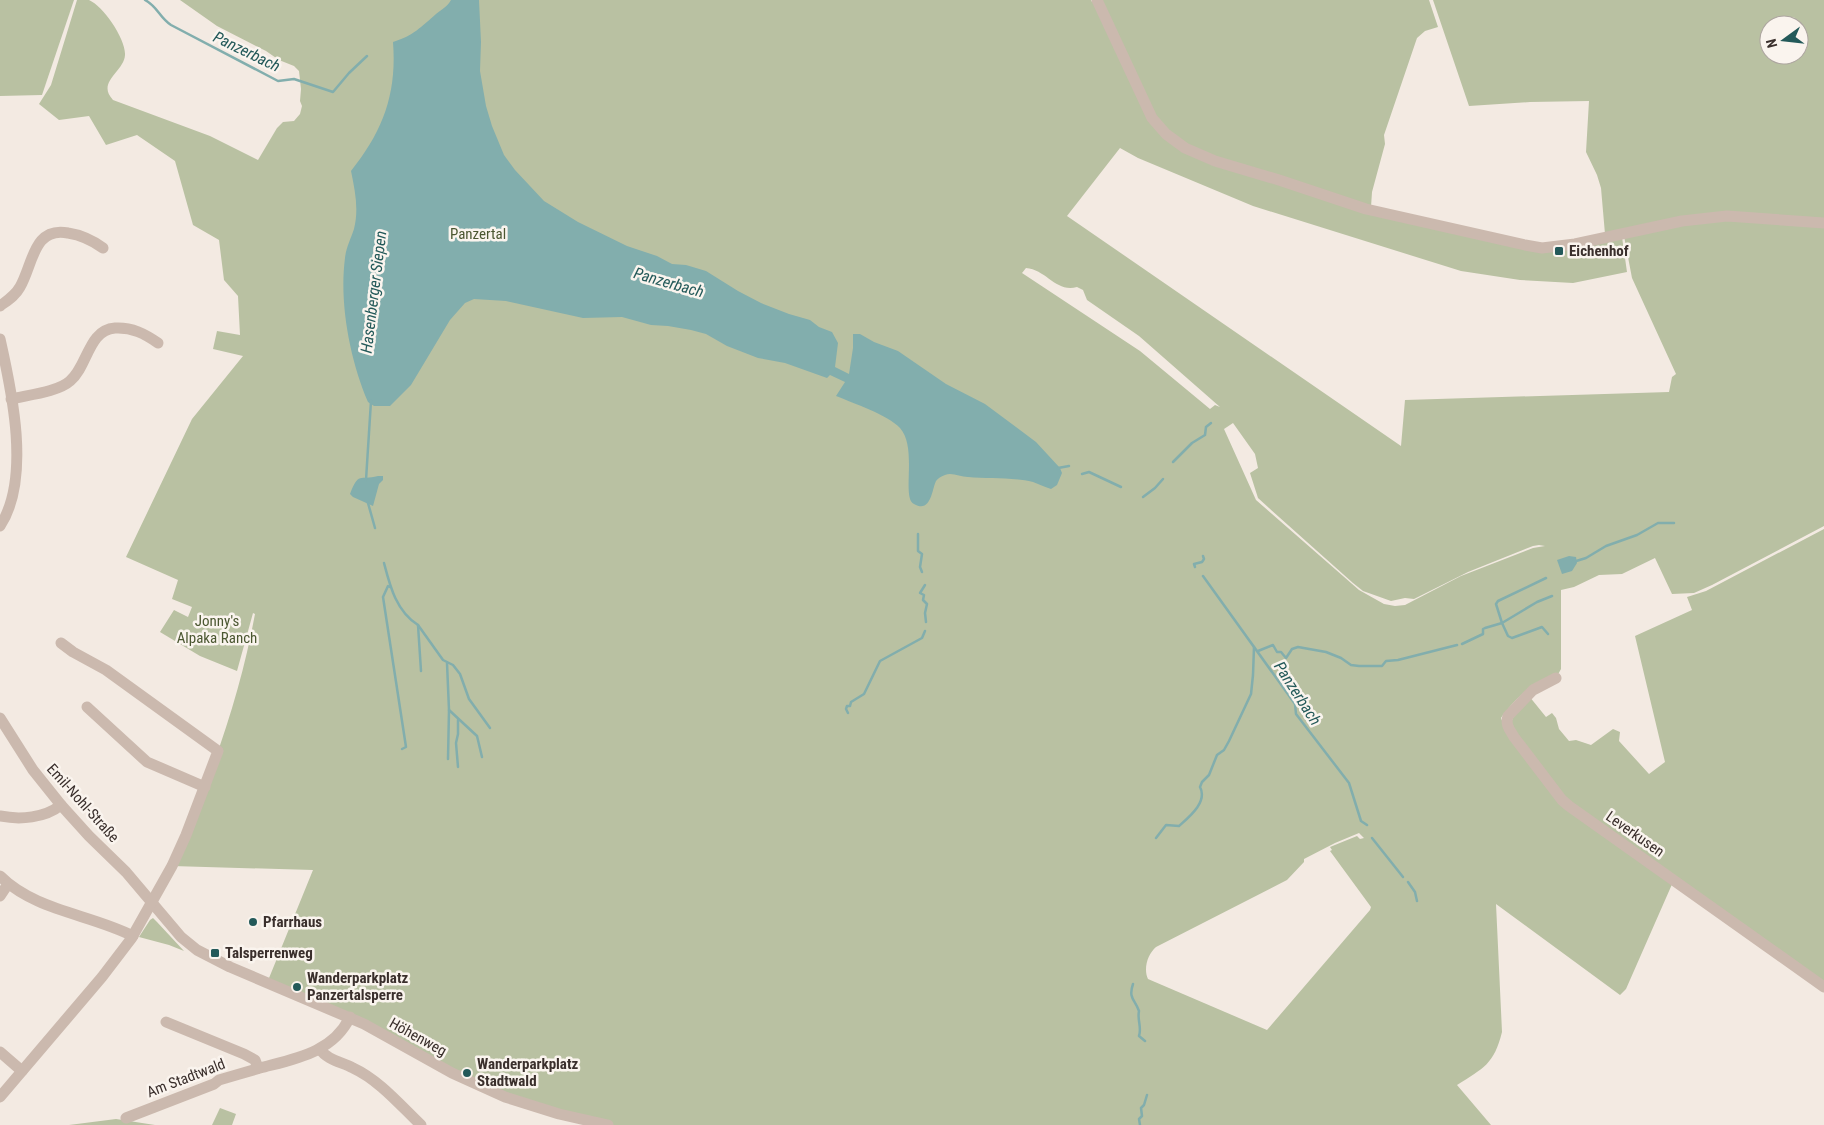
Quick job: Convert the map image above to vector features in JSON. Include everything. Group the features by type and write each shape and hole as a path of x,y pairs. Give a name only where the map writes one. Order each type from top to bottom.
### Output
{"street":[{"path":"1097,0 1152,118 1176,142 1198,155 1366,209 1542,248 1575,244 1682,221 1714,217 1824,222"},
{"path":"0,306 12,297 18,289 37,246 47,235 59,232 72,234 86,238 103,248"},
{"path":"11,399 57,388 69,382 76,374 94,341 105,330 120,328 138,331 158,343"},
{"path":"0,339 11,399 16,453 16,478 12,500 0,526"},
{"path":"0,1097 102,977 133,936 153,903 186,835 218,752 106,670 73,652 62,643"},
{"name":"Leverkusen","path":"1556,678 1533,690 1508,716 1507,726 1562,800 1824,988"},
{"path":"87,707 147,762 205,787"},
{"name":"Emil-Nohl-Straße","path":"0,718 33,770 61,806 126,872 153,903"},
{"path":"0,816 41,815 61,806"},
{"path":"0,896 4,880 28,896 52,907 104,923 133,936"},
{"name":"Höhenweg","path":"153,903 181,938 197,950 230,967 350,1017 452,1073 505,1097 559,1114 608,1125"},
{"name":"Am Stadtwald","path":"126,1118 214,1084 219,1080 306,1055 320,1049 338,1034 350,1017"},
{"name":"Am Stadtwald","path":"166,1022 244,1054 255,1060 258,1068"},
{"path":"320,1049 324,1055 354,1068 373,1080 421,1125"},
{"path":"0,1052 22,1071"}],"green space":[{"path":"0,0 74,0 42,95 0,96"},
{"path":"77,0 89,0 101,9 113,24 122,40 124,48 124,61 109,82 109,94 113,100 210,136 258,160 277,128 283,122 294,121 300,114 302,106 300,101 299,71 294,66 279,60 266,51 217,26 180,0 1091,0 1092,2 1093,0 1429,0 1438,27 1425,31 1417,38 1384,135 1385,144 1372,192 1371,207 1210,157 1193,149 1179,139 1154,115 1151,121 1169,140 1181,149 1204,160 1282,183 1356,209 1530,249 1565,248 1622,237 1627,272 1573,283 1520,280 1461,271 1253,206 1138,158 1120,148 1067,216 1401,446 1405,400 1669,392 1672,377 1676,374 1632,278 1624,236 1691,222 1724,218 1824,225 1824,526 1694,593 1672,594 1655,558 1622,574 1599,575 1574,587 1561,590 1561,669 1556,678 1536,684 1526,691 1501,718 1506,731 1513,739 1515,735 1511,722 1519,706 1529,696 1546,717 1552,713 1556,718 1559,729 1569,741 1576,740 1591,745 1613,729 1620,732 1619,741 1649,774 1665,762 1635,636 1692,610 1687,597 1706,591 1824,529 1824,984 1573,806 1570,809 1673,882 1626,989 1620,995 1496,904 1502,1032 1499,1043 1487,1064 1457,1085 1491,1125 608,1125 559,1114 505,1097 452,1073 364,1024 267,983 313,870 172,866 198,805 221,743 240,679 255,614 253,613 237,671 200,656 160,632 174,610 188,617 192,607 172,599 178,580 126,557 192,419 243,356 213,349 217,331 240,335 238,296 224,280 219,240 193,225 175,161 137,135 106,145 89,116 59,120 39,104 51,85","holes":["1026,268 1040,273 1063,287 1077,287 1083,290 1087,300 1139,336 1220,407 1215,405 1210,409 1140,351 1022,273","1233,423 1255,454 1258,468 1250,473 1258,498 1363,591 1391,601 1405,598 1414,599 1468,572 1533,546 1545,546 1533,548 1461,576 1405,605 1384,604 1359,590 1256,500 1224,429","1359,833 1364,838 1360,839 1357,836 1330,847 1332,850 1330,851 1371,907 1370,910 1267,1030 1148,979 1147,962 1156,947 1287,880 1304,862 1304,859"]},
{"path":"1433,0 1824,0 1824,220 1731,214 1605,234 1601,188 1586,152 1589,101 1469,106"},
{"path":"153,918 184,951 139,937"},
{"path":"220,1108 236,1114 232,1125 212,1125"},
{"path":"116,1119 155,1125 69,1125"}],"water":[{"path":"451,0 479,0 480,71 486,106 492,126 504,155 515,170 544,201 578,222 627,246 657,256 672,264 686,265 706,271 761,303 810,320 819,327 832,332 838,343 835,367 849,374 853,334 860,334 874,342 898,351 946,384 985,404 1036,442 1060,468 1062,473 1057,485 1051,489 1025,480 965,477 948,474 937,480 930,499 924,506 914,504 910,500 909,492 908,447 900,428 879,414 836,396 845,382 830,375 827,378 785,363 758,358 727,346 706,334 691,330 651,325 622,317 583,318 506,301 474,299 465,303 450,320 411,385 390,406 374,406 368,402 351,350 345,312 345,258 354,229 356,214 351,171 372,141 386,111 393,78 393,42 416,31"},
{"path":"383,476 383,480 379,484 373,506 350,494 360,478"},
{"path":"1569,556 1576,557 1577,563 1572,571 1562,574 1557,560"}],"waterway":[{"name":"Panzerbach","path":"145,0 171,25 278,81 294,79 333,92 367,56"},
{"name":"Hasenberger Siepen","path":"366,480 371,401"},
{"path":"1173,462 1192,443 1205,435 1206,427 1211,423"},
{"name":"Panzerbach","path":"1058,468 1069,466"},
{"name":"Panzerbach","path":"1082,474 1089,472 1121,487"},
{"path":"1143,497 1163,479"},
{"name":"Hasenberger Siepen","path":"368,503 375,528"},
{"path":"1573,562 1586,558 1606,546 1637,535 1658,523 1674,523"},
{"path":"918,534 918,551 922,554 920,567 922,572"},
{"name":"Panzerbach","path":"1195,567 1194,564 1202,562 1203,556"},
{"name":"Hasenberger Siepen","path":"384,563 395,597 404,613 418,625 443,660 453,665 460,674 469,699 490,728"},
{"name":"Panzerbach","path":"1203,576 1295,704 1296,714 1349,783 1361,821 1367,825"},
{"path":"1462,644 1483,634 1483,629 1502,623 1496,604 1498,601 1546,578"},
{"path":"925,585 920,593 924,595 923,600 927,604 926,622"},
{"path":"390,587 388,586 383,597 406,747 402,749"},
{"path":"1548,634 1542,627 1512,638 1508,636 1502,623 1537,602 1552,596"},
{"path":"418,625 421,671"},
{"path":"848,713 847,706 850,706 851,702 864,694 880,661 922,638 925,631"},
{"path":"1258,651 1273,645 1277,652 1281,652 1286,658 1292,649 1298,647 1326,652 1341,658 1351,665 1382,666 1386,661 1398,660 1457,645"},
{"path":"1156,838 1166,825 1179,826 1200,804 1202,798 1200,787 1202,782 1209,775 1217,755 1224,750 1251,694 1254,647"},
{"path":"447,663 449,710 448,759"},
{"path":"449,710 477,736 482,757"},
{"path":"458,720 456,743 458,767"},
{"name":"Panzerbach","path":"1372,838 1403,877"},
{"name":"Panzerbach","path":"1408,882 1415,892 1417,901"},
{"path":"1133,984 1131,993 1139,1011 1139,1036 1145,1041"},
{"path":"1140,1125 1141,1108 1147,1095"}],"place":[{"name":"Eichenhof","path":"1559,251"},
{"name":"Pfarrhaus","path":"253,922"},
{"name":"Talsperrenweg","path":"215,953"},
{"name":"Wanderparkplatz Panzertalsperre","path":"297,987"},
{"name":"Wanderparkplatz Stadtwald","path":"467,1073"}],"park label":[{"name":"Panzertal","path":"478,234"},
{"name":"Jonny's Alpaka Ranch","path":"217,630"}]}
